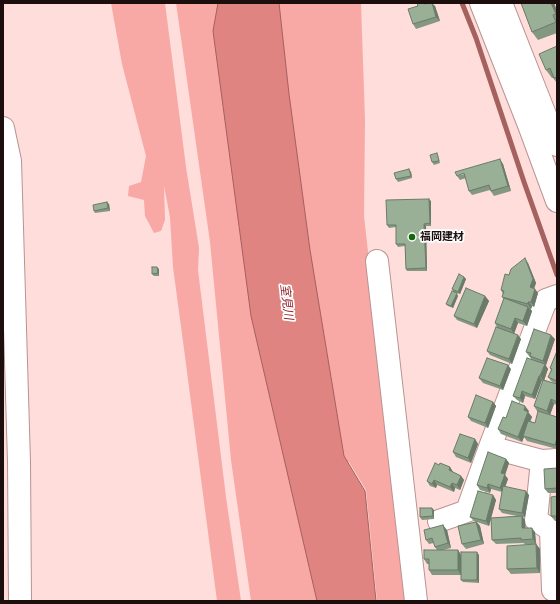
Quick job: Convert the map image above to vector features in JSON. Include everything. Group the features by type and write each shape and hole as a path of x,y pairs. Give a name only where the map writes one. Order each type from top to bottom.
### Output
{"street":[{"path":"481,3 557,201"},
{"path":"501,3 557,145"},
{"path":"3,128 10,161 11,463 20,601"},
{"path":"377,261 400,474 416,601"},
{"path":"439,522 467,511 490,447 552,298"},
{"path":"490,447 549,460 536,520 551,530 553,590 557,589"}],"shaded area":[{"path":"111,3 165,3 186,167 199,248 198,270 226,497 241,601 217,601 173,267 170,217 164,186 165,220 161,231 154,233 145,216 144,200 128,196 129,186 141,182 146,156 122,64"},
{"path":"176,3 226,3 323,601 251,601 231,460 210,242"},
{"path":"272,3 361,3 365,120 364,216 407,601 377,601 366,490 349,462 335,460"}],"water":[{"name":"室見川","path":"218,3 279,3 289,94 310,250 344,456 365,491 376,601 317,601 251,316 213,31"}],"building":[{"path":"417,3 432,3 436,17 413,24 408,9 418,6"},
{"path":"521,3 551,3 556,14 553,15 556,22 532,32"},
{"path":"557,46 557,77 554,78 550,68 546,70 539,54"},
{"path":"437,153 439,161 432,162 430,155"},
{"path":"500,159 508,186 491,191 489,185 469,191 464,173 457,176 455,172"},
{"path":"409,169 411,176 396,179 394,173"},
{"name":"福岡建材","path":"429,199 430,223 424,224 426,268 406,269 405,244 396,244 396,225 387,225 386,200"},
{"path":"107,202 108,208 94,211 93,205"},
{"path":"525,258 533,279 530,287 535,289 531,302 528,302 528,304 502,297 504,291 501,290 505,274 509,275 511,269"},
{"path":"152,267 157,267 158,273 152,274"},
{"path":"459,274 464,277 458,292 452,289"},
{"path":"466,288 485,296 474,324 454,316"},
{"path":"452,291 457,293 451,306 446,304"},
{"path":"504,298 528,307 523,321 515,318 511,329 495,323"},
{"path":"496,327 518,335 509,359 487,351"},
{"path":"534,329 551,335 543,361 530,356 531,353 526,352"},
{"path":"557,351 557,381 548,377"},
{"path":"487,358 508,365 500,386 479,378"},
{"path":"527,358 545,364 532,395 522,391 520,398 513,396"},
{"path":"543,380 557,384 557,402 551,399 547,411 534,406"},
{"path":"476,395 493,402 485,423 468,417"},
{"path":"512,401 525,406 524,410 528,412 518,437 498,429 503,417 506,418"},
{"path":"538,411 557,417 557,438 555,445 523,436 528,421 535,423"},
{"path":"460,434 475,439 468,458 453,452"},
{"path":"488,452 506,459 501,473 505,474 500,488 488,484 487,488 477,485"},
{"path":"435,463 439,465 440,463 450,467 449,470 461,476 457,485 452,483 450,487 434,480 432,484 427,481"},
{"path":"557,468 557,488 545,489 544,469"},
{"path":"503,486 526,491 522,513 499,509"},
{"path":"478,491 493,495 486,521 470,517"},
{"path":"557,496 557,516 551,516 551,497"},
{"path":"420,508 432,508 433,516 420,517"},
{"path":"522,516 522,528 532,528 533,539 521,540 521,538 492,540 491,518"},
{"path":"476,522 481,540 462,544 458,526"},
{"path":"443,525 448,543 435,547 432,538 426,540 424,530"},
{"path":"536,544 537,568 507,569 507,546"},
{"path":"424,550 458,550 458,570 429,570 429,559 424,559"},
{"path":"461,552 477,552 477,580 461,580"}],"waterway":[{"path":"462,3 476,38 557,275"}],"place":[{"name":"福岡建材","path":"412,237"}]}
